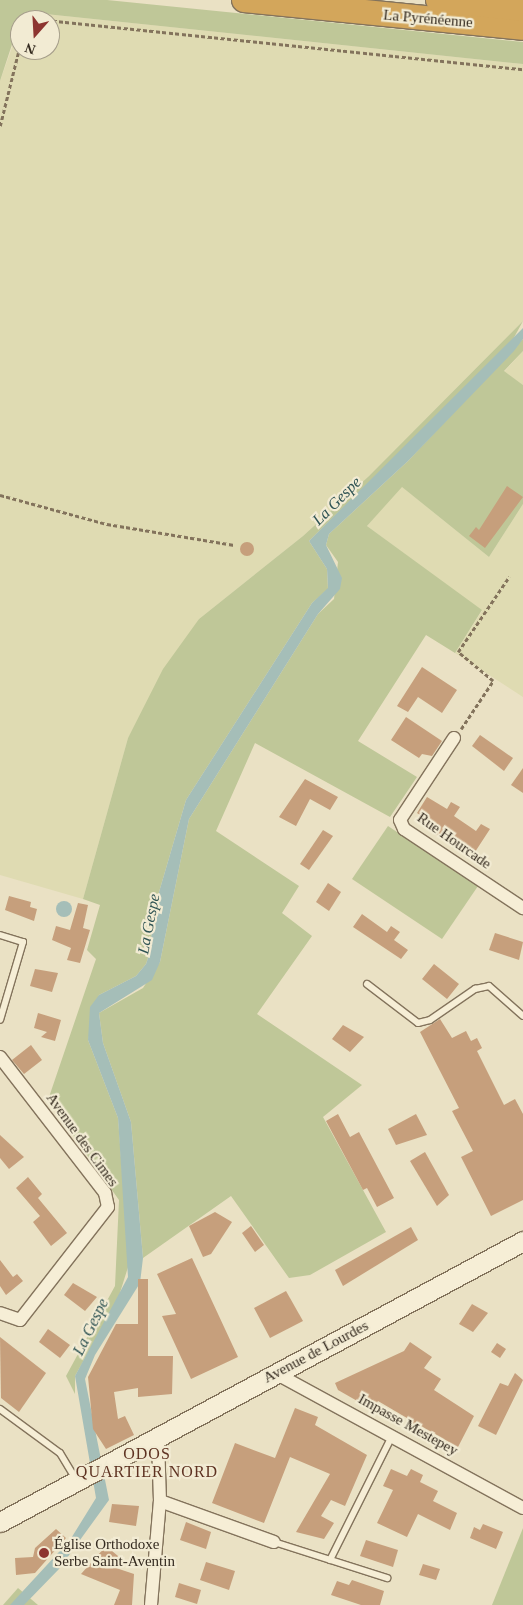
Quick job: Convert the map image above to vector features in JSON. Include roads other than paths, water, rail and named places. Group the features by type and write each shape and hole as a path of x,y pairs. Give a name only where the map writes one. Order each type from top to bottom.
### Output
{"highway":[{"name":"La Pyrénéenne","path":"244,0 523,28"},
{"name":"La Pyrénéenne","path":"438,0 523,9"}],"main road":[{"name":"Avenue de Lourdes","path":"0,1522 158,1440 523,1241"}],"street":[{"name":"Rue Hourcade","path":"454,738 400,820 404,829 523,908"},
{"name":"Avenue des Cimes","path":"0,1057 105,1193 108,1207 20,1320 0,1313"},
{"name":"Impasse Mestepey","path":"277,1374 393,1434 523,1508"},
{"path":"151,1605 160,1501 158,1440"},
{"path":"160,1501 274,1542"}],"lane":[{"path":"0,935 23,942 0,1020"},
{"path":"367,984 418,1023 430,1020 474,988 489,986 523,1016"},
{"path":"0,1409 60,1453 81,1479"},
{"path":"330,1560 393,1434"},
{"path":"274,1542 387,1578"}],"water":[{"path":"523,328 523,339 514,351 408,461 329,534 326,545 342,578 340,589 318,614 189,819 160,962 152,980 99,1013 103,1043 131,1122 143,1258 140,1283 95,1355 85,1379 109,1500 59,1569 24,1605 10,1605 70,1540 96,1498 75,1376 128,1277 118,1118 88,1040 90,1007 99,995 136,976 146,964 151,949 152,916 186,800 312,603 328,588 327,569 309,541"},
{"path":"61,901 67,901 72,906 70,915 61,917 56,912 56,906"}],"place":[{"name":"Église Orthodoxe Serbe Saint-Aventin","path":"44,1553"}],"district":[{"name":"ODOS QUARTIER NORD","path":"147,1463"}],"water label":[{"name":"La Gespe","path":"337,501"},
{"name":"La Gespe","path":"149,924"},
{"name":"La Gespe","path":"91,1327"}]}
